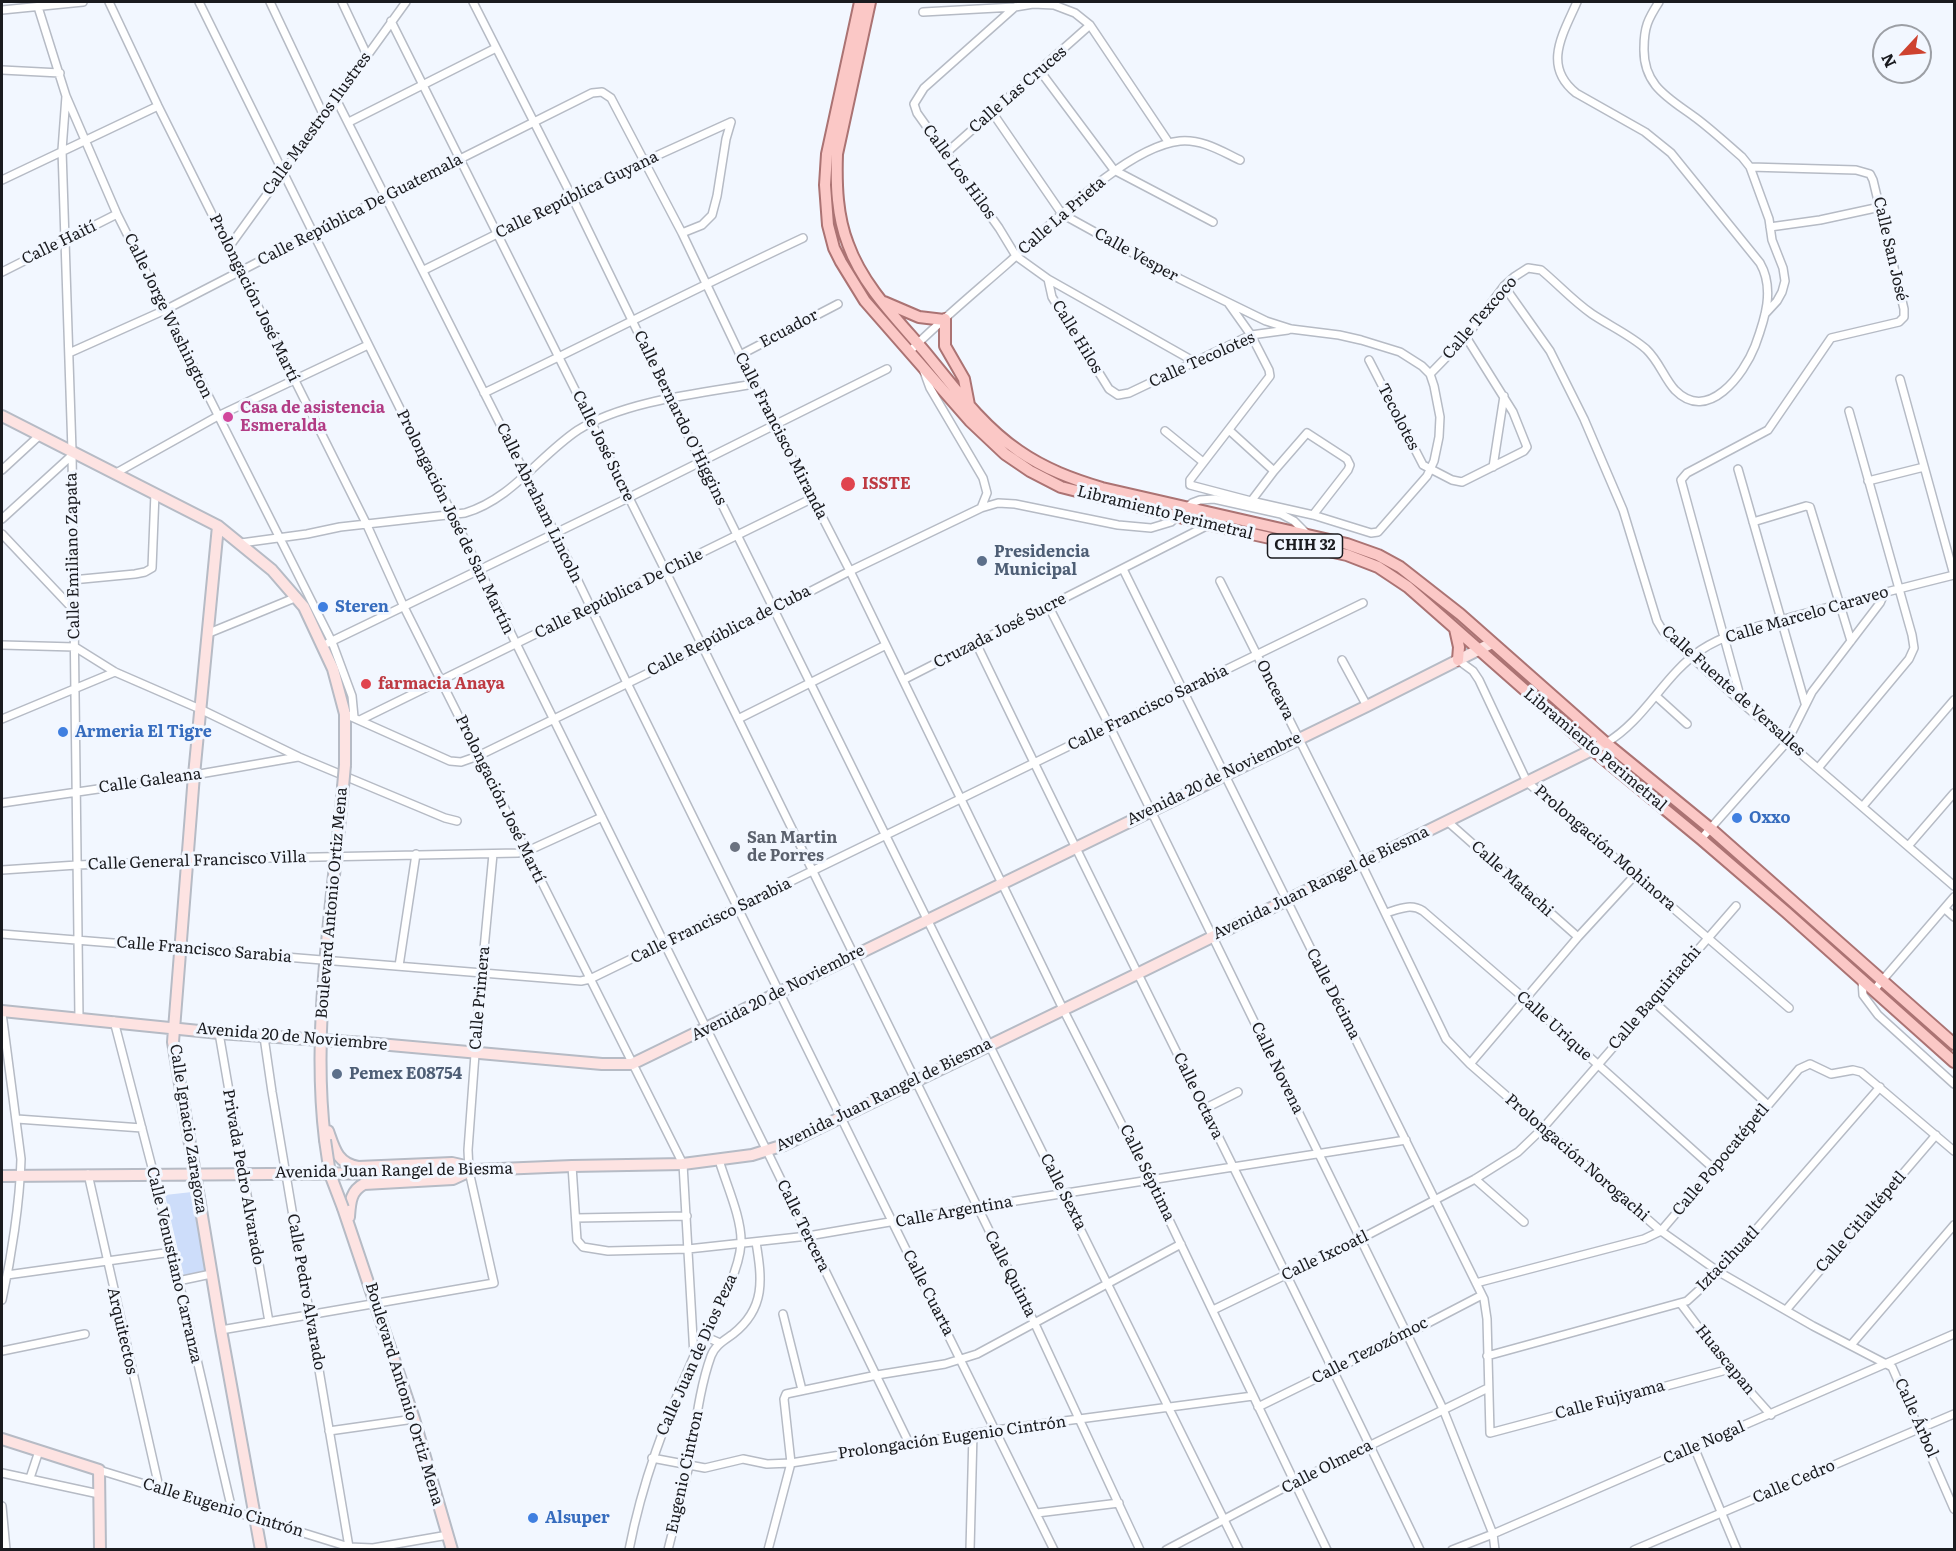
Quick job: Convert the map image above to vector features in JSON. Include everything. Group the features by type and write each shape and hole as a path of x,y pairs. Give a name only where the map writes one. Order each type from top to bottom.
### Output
{"main road":[{"name":"Libramiento Perimetral","path":"860,2 827,154 825,185 828,225 834,248 865,301 988,439 1030,471 1053,483 1083,494 1347,555 1365,561 1405,585 1593,750 1701,839 1954,1062"},
{"name":"Libramiento Perimetral","path":"870,2 837,154 836,180 840,217 848,245 863,275 881,300 969,405 1002,439 1049,470 1102,488 1364,549 1400,567 1492,643 1606,743 1711,829 1954,1044"},
{"path":"881,300 919,317 944,319 945,346 964,379 969,405"},
{"path":"1453,626 1459,640 1458,660"}],"street":[{"path":"2,10 82,2"},
{"name":"Prolongación José Martí","path":"109,2 158,106 366,524 404,607 683,1164 694,1356"},
{"name":"Prolongación José de San Martín","path":"199,2 664,944"},
{"path":"270,2 324,116"},
{"path":"342,2 367,55"},
{"name":"Calle Maestros Ilustres","path":"229,247 406,2"},
{"name":"Calle Bernardo O'Higgins","path":"473,2 572,197 886,835"},
{"path":"1577,2 1557,57 1563,80 1576,93 1629,121 1671,153 1766,273 1768,286 1764,316"},
{"path":"1659,2 1649,16 1644,30 1645,70 1665,94 1742,157 1750,167 1764,204 1772,240 1784,268 1785,281 1777,301 1764,316"},
{"path":"923,12 1033,4 1054,5 1075,13 1090,25 1169,143"},
{"name":"Calle Jorge Washington","path":"39,7 66,96 117,214 280,538 328,644"},
{"name":"Calle Los Hilos","path":"1015,7 924,88 914,104 917,113 999,228 1016,256"},
{"name":"Calle José Sucre","path":"391,21 665,570 812,871"},
{"name":"Calle Las Cruces","path":"945,153 1090,25"},
{"path":"349,123 496,48"},
{"path":"2,70 60,73"},
{"path":"1040,71 1114,170 1213,222"},
{"name":"Calle Francisco Miranda","path":"586,97 592,93 602,92 611,98 645,160 754,384 850,571 961,800"},
{"name":"Calle Emiliano Zapata","path":"66,96 62,150 75,647 79,1018"},
{"name":"Calle República De Guatemala","path":"69,353 165,310 386,196 586,97"},
{"name":"Calle Abraham Lincoln","path":"336,99 424,270 739,908"},
{"path":"2,180 158,106"},
{"name":"Calle Vesper","path":"992,112 1062,214 1229,304 1291,329"},
{"name":"Calle República Guyana","path":"424,270 645,160 731,122 712,215 702,225 682,233"},
{"name":"Calle La Prieta","path":"909,352 1114,170 1169,143 1192,140 1216,148 1240,160"},
{"name":"Calle San José","path":"1724,638 1681,480 1687,473 1768,430 1831,338 1899,322 1904,317 1874,180 1870,174 1856,170 1750,167"},
{"path":"1770,227 1820,220 1880,207"},
{"name":"Calle Haití","path":"2,272 117,214"},
{"path":"484,393 632,322 706,283 803,238"},
{"name":"Calle Hilos","path":"1016,256 1048,279 1052,297 1065,320 1104,383 1115,394"},
{"name":"Calle Texcoco","path":"1430,374 1466,338 1504,286 1521,271 1533,268 1541,270 1592,314 1646,349 1657,361 1675,390 1697,401 1710,400 1734,383 1755,347 1764,316"},
{"path":"1048,279 1195,362"},
{"name":"Calle Fuente de Versalles","path":"1504,286 1550,351 1584,419 1623,510 1659,626 1742,703 1954,886"},
{"name":"Ecuador","path":"740,355 838,304"},
{"path":"1229,304 1251,335 1270,376 1189,483 1191,486 1288,517 1306,534"},
{"path":"1179,516 1192,502 1207,499 1313,515 1376,532 1381,530 1430,470 1439,437 1440,417 1438,398 1430,374 1400,352 1339,335 1291,329"},
{"name":"Calle Tecolotes","path":"1115,394 1129,393 1251,335 1291,329"},
{"path":"1430,470 1462,482 1527,447 1513,412 1466,338"},
{"path":"116,473 218,416 368,345"},
{"name":"Tecolotes","path":"1369,360 1418,457 1430,470"},
{"path":"923,368 930,388 983,478 987,493 981,508"},
{"path":"328,644 887,369"},
{"path":"1900,380 1954,575"},
{"path":"241,543 478,509 492,502 525,476 566,439 592,423 627,410 671,398 754,384"},
{"path":"1493,467 1504,396"},
{"path":"1819,768 1909,659 1914,648 1849,411"},
{"name":"Boulevard Antonio Ortiz Mena","path":"2,416 71,454 116,473 218,526 272,570 297,597 328,644 341,693 353,717 345,765 320,1040 325,1140 330,1174 377,1304 414,1419 452,1550"},
{"path":"1228,430 1274,471"},
{"path":"1165,431 1203,462"},
{"path":"1250,504 1305,433 1347,459 1350,465 1313,515"},
{"path":"2,470 40,435"},
{"path":"2,519 71,454"},
{"path":"1868,481 1924,467"},
{"path":"1738,469 1805,704"},
{"path":"72,580 135,574 150,570 153,565 155,493"},
{"name":"Calle República De Chile","path":"353,717 442,681 813,498"},
{"name":"Calle República de Cuba","path":"353,717 450,761 462,762 702,647 850,571 981,508 998,503 1015,504 1138,528 1162,526 1179,516"},
{"path":"1754,522 1808,506 1812,509 1851,641"},
{"name":"Cruzada José Sucre","path":"903,680 1226,516"},
{"name":"Calle Ignacio Zaragoza","path":"218,526 172,1028 177,1078 220,1330 261,1550"},
{"path":"2,534 73,609"},
{"name":"Calle Décima","path":"1123,569 1482,1294 1486,1308 1490,1433"},
{"name":"Calle Marcelo Caraveo","path":"1593,750 1621,733 1691,657 1724,638 1898,588 1954,575"},
{"name":"Onceava","path":"1220,581 1361,863"},
{"path":"1701,839 1787,742 1805,704 1880,603 1885,592"},
{"path":"209,633 297,597"},
{"name":"Calle Francisco Sarabia","path":"2,934 581,981 590,979 1363,603"},
{"name":"Calle Novena","path":"1049,607 1362,1238 1443,1409 1493,1534 1495,1550"},
{"path":"1724,638 1742,703"},
{"name":"Calle Octava","path":"976,643 1420,1550"},
{"name":"Avenida 20 de Noviembre","path":"2,1012 114,1021 219,1033 602,1064 632,1064 1492,643"},
{"path":"2,645 75,647 115,672 200,709 298,757 445,818 457,820"},
{"path":"738,719 886,645"},
{"path":"1342,660 1367,706"},
{"name":"Prolongación Mohinora","path":"1458,660 1473,671 1479,680 1527,782 1789,1008"},
{"path":"2,719 115,672"},
{"path":"1656,696 1687,724"},
{"path":"1863,806 1954,700"},
{"name":"Avenida Juan Rangel de Biesma","path":"2,1176 469,1171 683,1164 767,1151 1137,974 1593,750"},
{"name":"Calle Galeana","path":"2,803 194,775 298,757"},
{"path":"1909,845 1954,793"},
{"name":"Calle Séptima","path":"961,800 1182,1244 1327,1550"},
{"name":"Calle General Francisco Villa","path":"2,870 188,861 526,852 602,817"},
{"name":"Calle Matachi","path":"1447,821 1578,937"},
{"name":"Calle Sexta","path":"886,835 1239,1550"},
{"path":"399,966 416,854"},
{"name":"Calle Primera","path":"377,1304 494,1283 469,1171 468,1150 493,854"},
{"name":"Prolongación Norogachi","path":"1361,863 1441,1032 1451,1046 1661,1231 1719,1272 1887,1363"},
{"name":"Calle Quinta","path":"812,871 1035,1324 1140,1550"},
{"path":"1470,1064 1635,874"},
{"path":"1874,990 1954,897"},
{"name":"Calle Urique","path":"1386,913 1409,906 1423,910 1713,1168"},
{"name":"Calle Baquiriachi","path":"1436,1200 1508,1160 1543,1128 1736,906"},
{"name":"Calle Cuarta","path":"739,908 778,992 1054,1550"},
{"path":"1945,909 1954,917"},
{"name":"Calle Tercera","path":"664,944 909,1443"},
{"path":"1862,980 1863,995 1878,1015 1954,1084"},
{"path":"1653,1001 1767,1104"},
{"path":"2,1012 17,1119 21,1176 2,1300"},
{"name":"Calle Venustiano Carranza","path":"114,1021 154,1175 232,1510"},
{"name":"Privada Pedro Alvarado","path":"219,1033 269,1322"},
{"name":"Calle Pedro Alvarado","path":"264,1036 349,1547"},
{"name":"Calle Popocatépetl","path":"1476,1283 1644,1239 1661,1231 1767,1104 1804,1066 1813,1065 1831,1074 1853,1070 1861,1072 1880,1087"},
{"path":"1880,1087 1954,1151"},
{"name":"Iztacihuatl","path":"1487,1356 1681,1304 1719,1272 1880,1087"},
{"path":"1204,1109 1238,1092"},
{"path":"322,1116 336,1153 341,1161 349,1165 358,1167 452,1163 461,1165 469,1171 453,1179 364,1184 357,1187 353,1193 348,1219"},
{"path":"17,1119 142,1128"},
{"name":"Calle Citlaltépetl","path":"1786,1310 1936,1135"},
{"name":"Calle Argentina","path":"572,1166 578,1242 587,1248 608,1251 688,1249 808,1236 977,1207 1406,1140"},
{"name":"Calle Juan de Dios Peza","path":"629,1550 652,1458 694,1356 730,1282 741,1244 737,1218 719,1160"},
{"name":"Arquitectos","path":"88,1174 159,1487"},
{"path":"1475,1179 1524,1222"},
{"name":"Calle Ixcoatl","path":"1213,1310 1436,1200"},
{"path":"576,1218 687,1216"},
{"path":"1851,1345 1954,1225"},
{"path":"704,1336 720,1343 750,1317 761,1288 756,1242"},
{"path":"768,1550 791,1463 784,1399 786,1394 961,1360 992,1347 1182,1244"},
{"path":"7,1275 172,1252"},
{"path":"178,1281 211,1274"},
{"name":"Calle Tezozómoc","path":"1258,1407 1407,1334 1482,1294"},
{"path":"220,1330 377,1304"},
{"name":"Huascapan","path":"1681,1304 1730,1369 1771,1414"},
{"path":"783,1314 802,1390"},
{"path":"2,1351 85,1334"},
{"name":"Calle Nogal","path":"1452,1550 1954,1334"},
{"name":"Eugenio Cintron","path":"668,1550 689,1466 694,1432 711,1357 720,1343"},
{"name":"Calle Árbol","path":"1887,1363 1897,1374 1951,1491 1954,1509"},
{"name":"Calle Fujiyama","path":"1490,1433 1730,1369"},
{"name":"Calle Olmeca","path":"1166,1550 1295,1482 1488,1388"},
{"name":"Prolongación Eugenio Cintrón","path":"652,1458 711,1468 743,1459 767,1464 791,1463 973,1433 1253,1395"},
{"name":"Calle Cedro","path":"1634,1550 1954,1414"},
{"path":"329,1431 414,1419"},
{"path":"970,1550 973,1433"},
{"name":"Calle Eugenio Cintrón","path":"2,1439 349,1547 373,1548 448,1535"},
{"path":"1694,1447 1737,1550"},
{"path":"30,1478 39,1451"},
{"path":"99,1470 100,1550"},
{"path":"2,1473 99,1494"},
{"path":"1037,1513 1119,1503"},
{"path":"2,1506 6,1550"}],"shaded area":[{"path":"192,1192 206,1272 184,1276 165,1195"}],"place":[{"name":"Casa de asistencia Esmeralda","path":"228,417"},
{"name":"ISSTE","path":"848,484"},
{"name":"Presidencia Municipal","path":"982,561"},
{"name":"Steren","path":"323,607"},
{"name":"farmacia Anaya","path":"366,684"},
{"name":"Armeria El Tigre","path":"63,732"},
{"name":"Oxxo","path":"1737,818"},
{"name":"San Martin de Porres","path":"735,847"},
{"name":"Pemex E08754","path":"337,1074"},
{"name":"Alsuper","path":"533,1518"}]}
